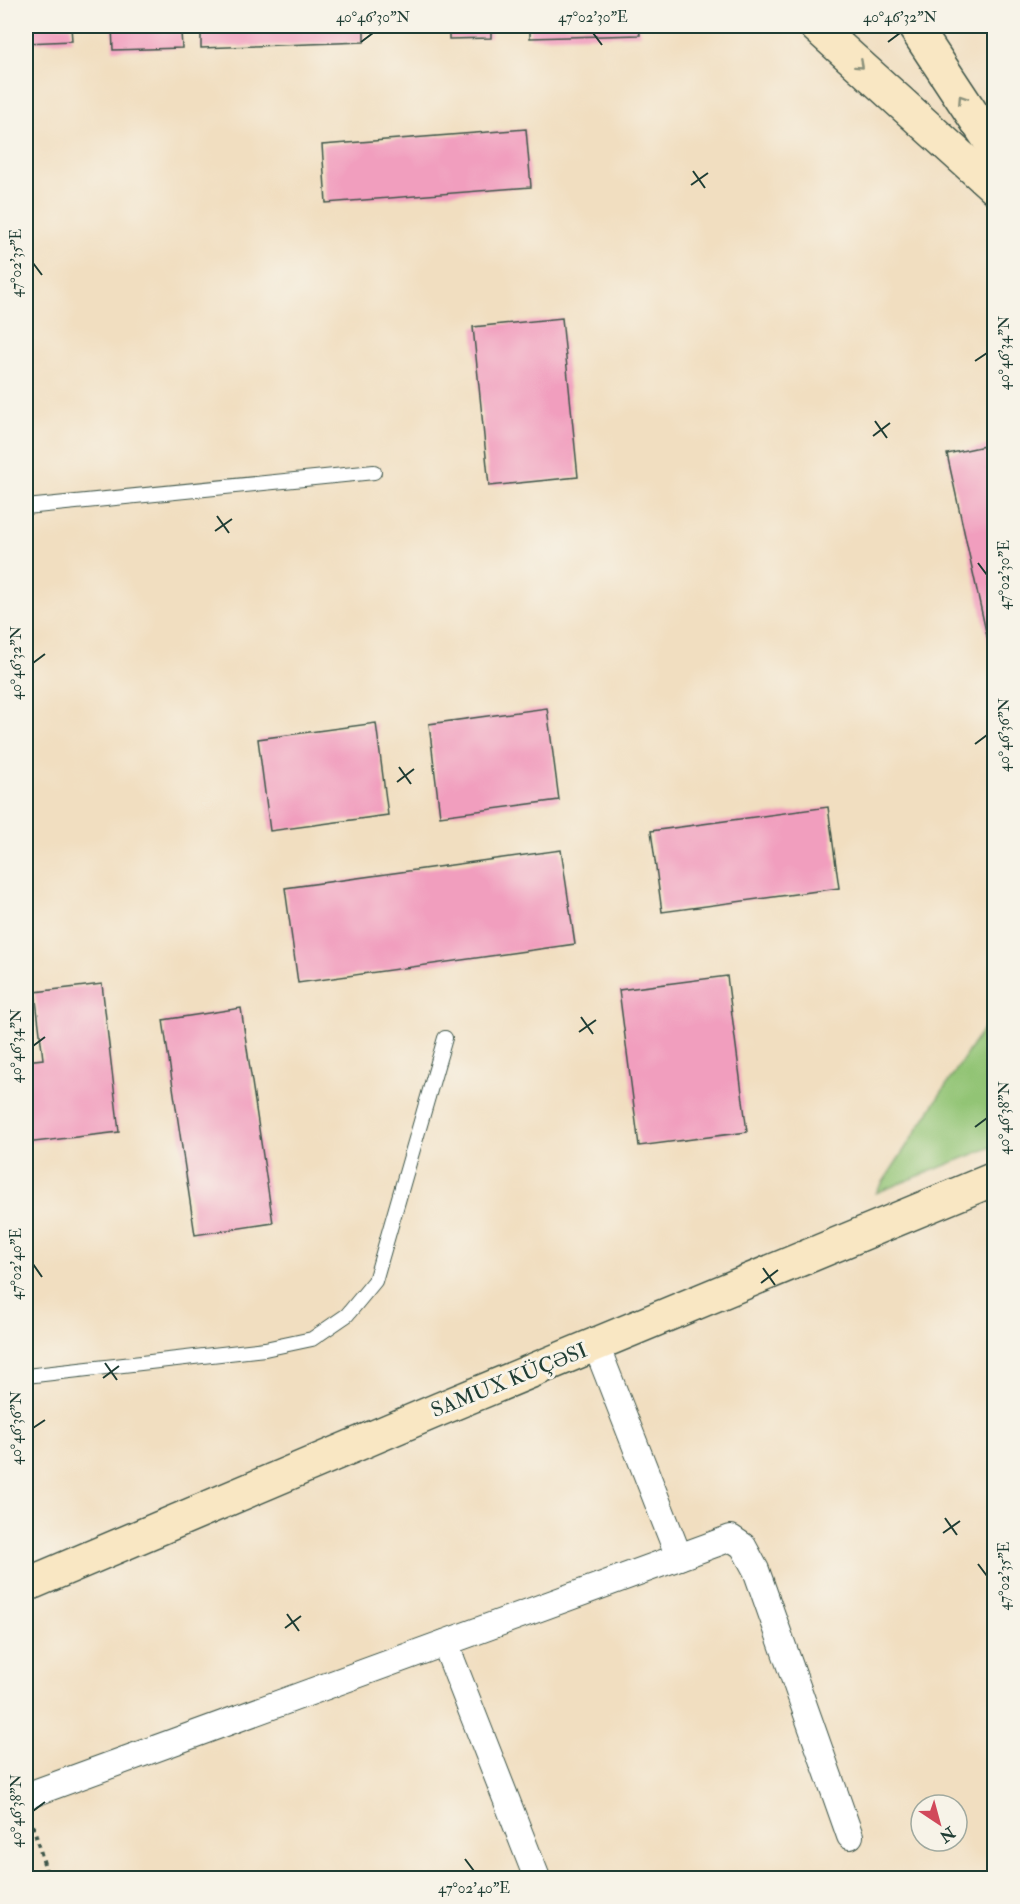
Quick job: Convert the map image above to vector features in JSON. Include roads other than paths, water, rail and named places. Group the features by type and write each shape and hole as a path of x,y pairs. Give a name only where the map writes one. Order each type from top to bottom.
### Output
{"main road":[{"path":"816,26 994,188"},
{"path":"914,26 994,147"},
{"name":"SAMUX KÜÇƏSI","path":"26,1585 994,1179"}],"street":[{"path":"596,1345 679,1557"},
{"path":"26,1796 731,1538 743,1546 756,1570 850,1836"},
{"path":"445,1642 537,1878"}],"lane":[{"path":"26,507 374,472"},
{"path":"26,1376 265,1349 312,1339 347,1315 375,1281 445,1038"}]}
